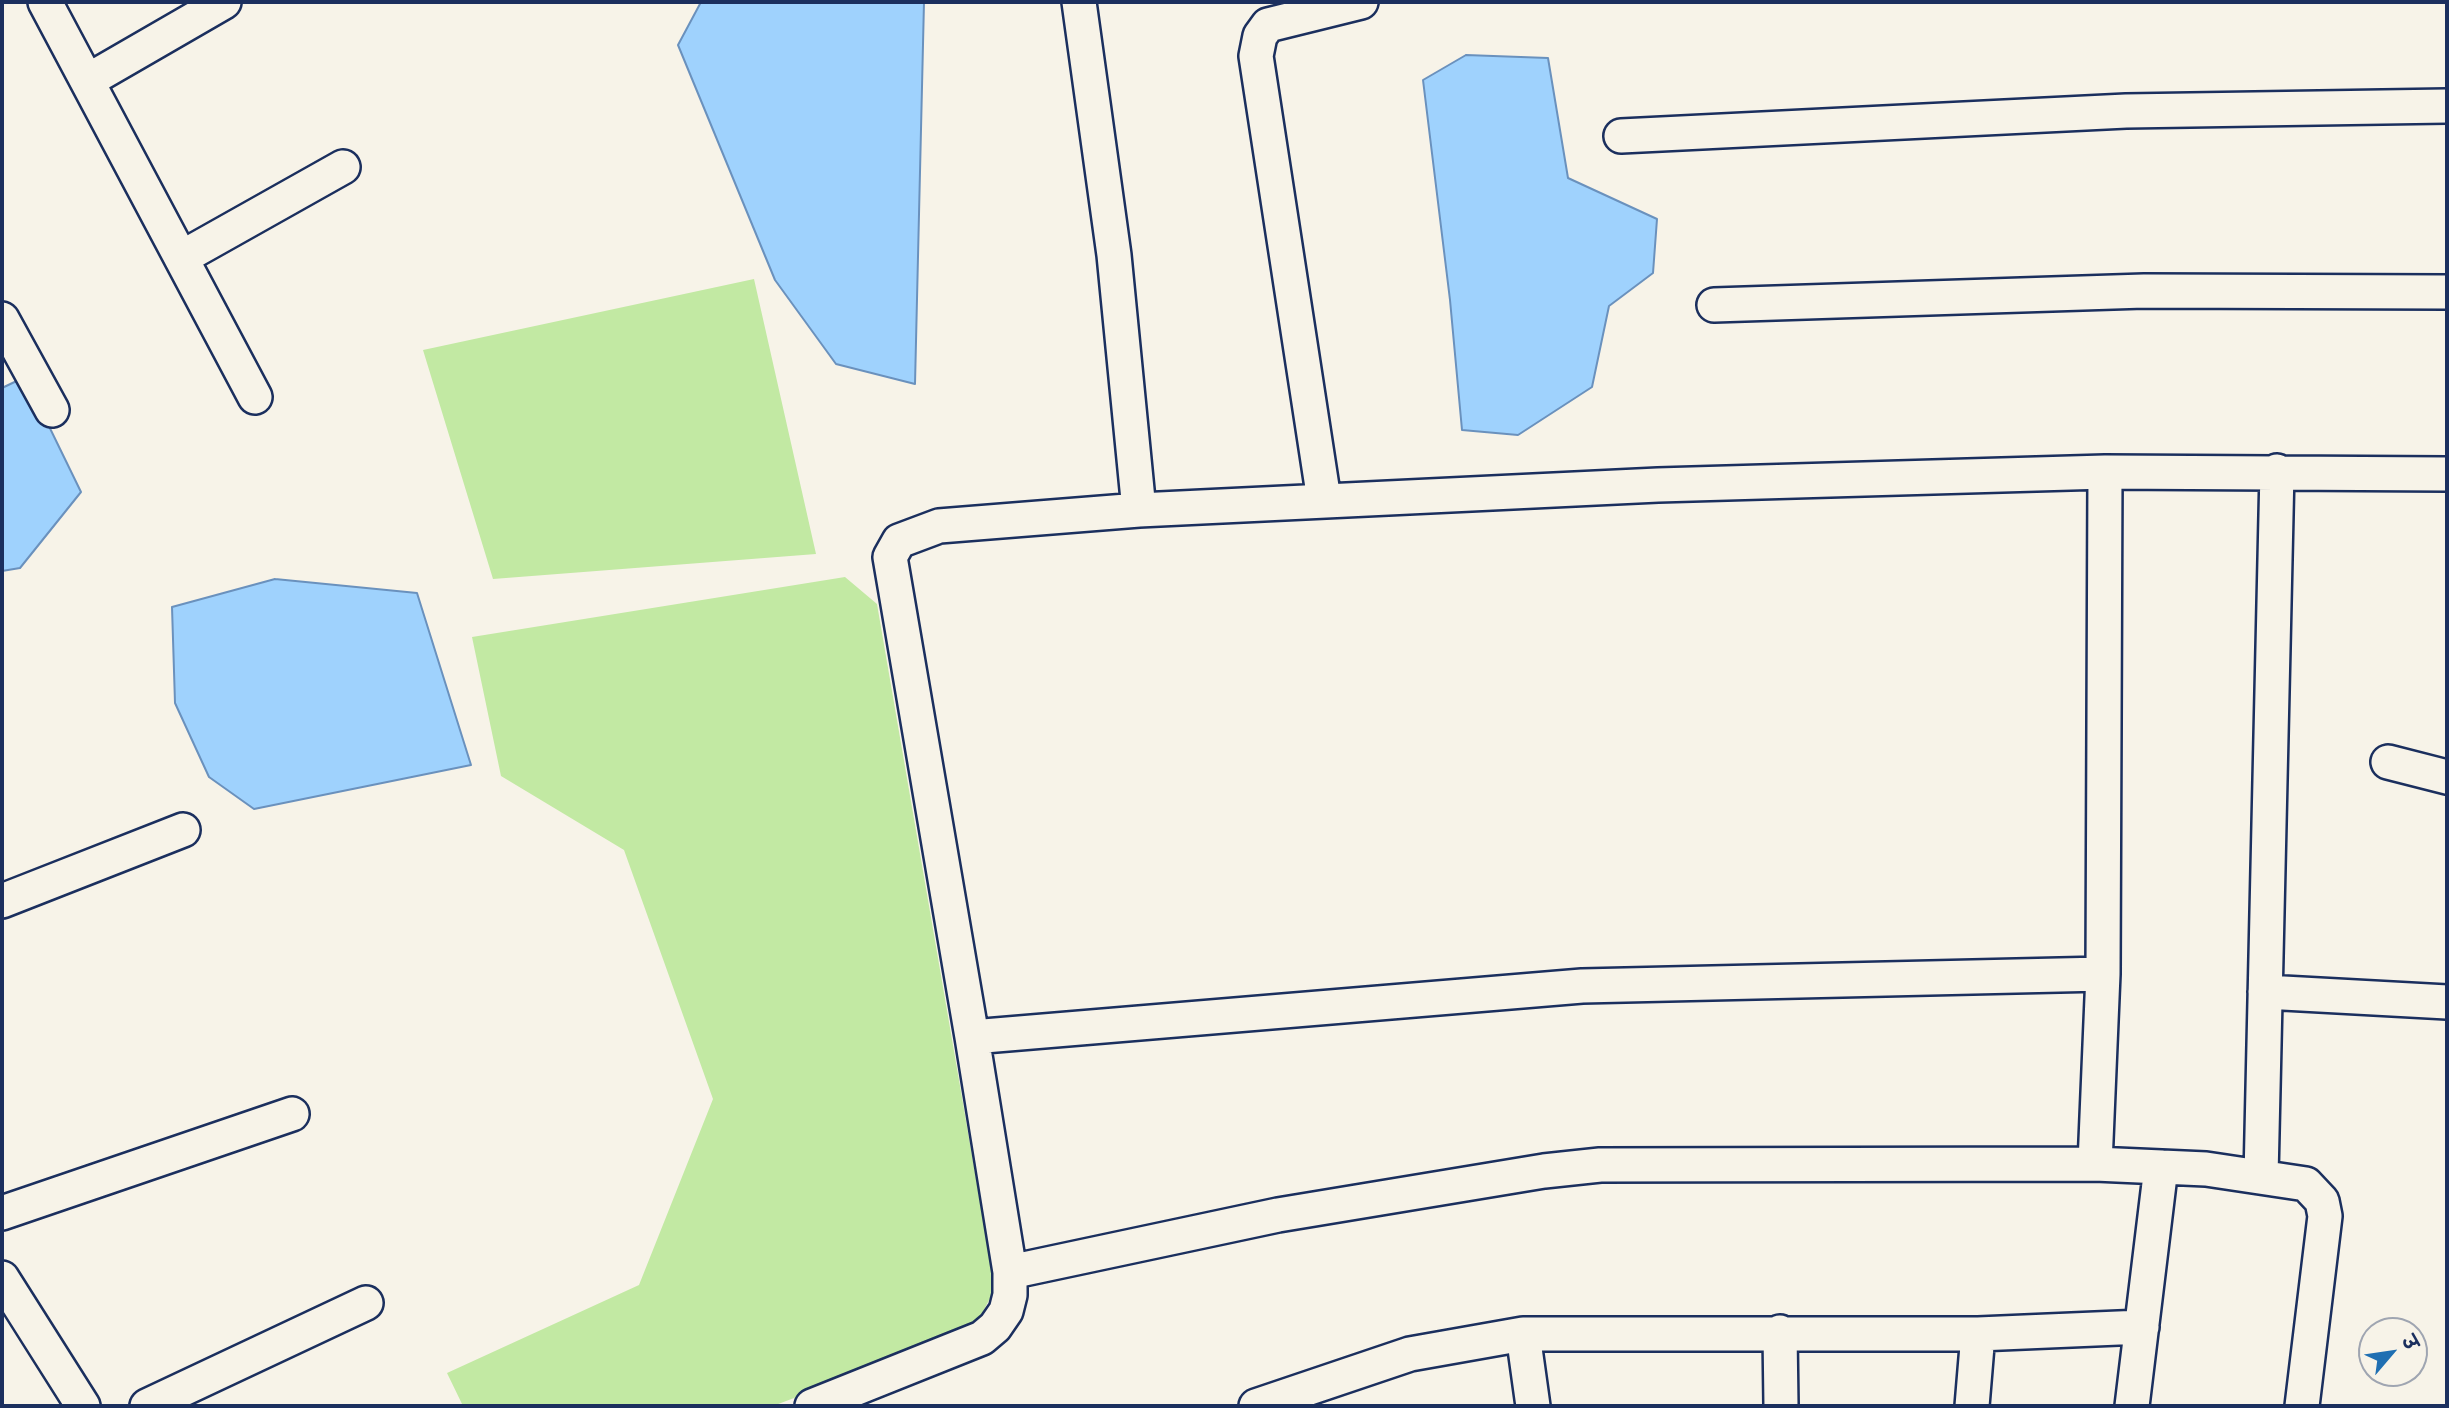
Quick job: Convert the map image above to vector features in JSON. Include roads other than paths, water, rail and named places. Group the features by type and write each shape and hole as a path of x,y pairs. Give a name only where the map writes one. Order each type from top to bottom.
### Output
{"street":[{"path":"44,2 89,80 255,397"},
{"path":"89,80 224,2"},
{"path":"1079,2 1114,255 1139,510"},
{"path":"1324,500 1256,56 1260,36 1268,25 1361,2"},
{"path":"1620,136 2126,111 2447,106"},
{"path":"181,258 343,167"},
{"path":"1714,305 2144,291 2447,292"},
{"path":"2,319 52,410"},
{"path":"2261,1177 2277,471"},
{"path":"2095,1164 2103,974 2105,472"},
{"path":"813,1406 982,1338 995,1327 1006,1311 1010,1272 890,556 899,541 939,526 1139,510 1658,485 2105,472 2447,474"},
{"path":"2388,762 2447,777"},
{"path":"2,901 183,830"},
{"path":"972,1037 1582,986 2103,974"},
{"path":"2265,992 2447,1002"},
{"path":"2,1213 292,1114"},
{"path":"1010,1272 1278,1215 1544,1171 1600,1165 2095,1164 2206,1169 2306,1184 2322,1201 2325,1216 2302,1406"},
{"path":"2133,1406 2161,1167"},
{"path":"2,1278 83,1406"},
{"path":"147,1406 366,1303"},
{"path":"1256,1406 1410,1354 1523,1334 1979,1334 2142,1327"},
{"path":"1780,1332 1781,1406"},
{"path":"1523,1334 1533,1406"},
{"path":"1972,1406 1979,1334"}],"water":[{"path":"701,2 924,2 915,384 836,364 775,280 678,45"},
{"path":"1466,55 1548,58 1568,178 1657,219 1653,273 1609,306 1592,387 1518,435 1462,430 1450,300 1423,80"},
{"path":"25,377 81,492 20,568 2,571 2,388"},
{"path":"275,579 417,593 471,765 254,809 209,777 175,703 172,607"}]}
